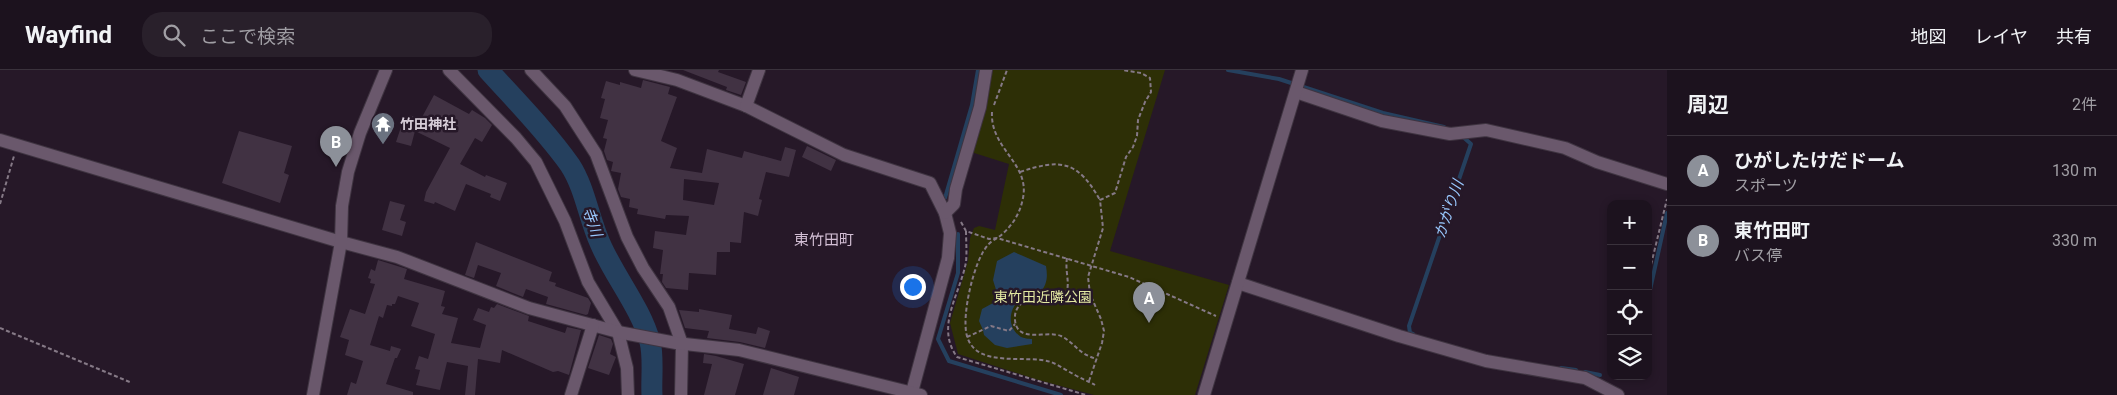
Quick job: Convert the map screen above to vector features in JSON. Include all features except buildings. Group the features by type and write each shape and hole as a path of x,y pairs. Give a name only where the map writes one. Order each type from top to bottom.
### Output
{"street":[{"path":"313,395 341,242 342,206 348,172 360,133 386,70"},
{"path":"450,70 510,131 536,162 565,221 588,282 621,333 627,368 628,395"},
{"path":"531,70 565,106 596,154 626,237 643,268 669,308 679,343 681,395"},
{"path":"0,140 397,257 529,308 621,333 679,343 739,350 810,369 916,393 948,258 950,232 945,213 930,183 844,155 746,106 677,80 635,70"},
{"path":"746,106 759,70"},
{"path":"945,213 954,204 956,189 980,107 986,70"},
{"path":"1204,395 1302,70"},
{"path":"1296,92 1382,121 1450,134 1486,130 1565,148 1597,162 1667,184"},
{"path":"1238,283 1417,342 1486,361 1585,378 1618,395"},
{"path":"571,395 593,325"}],"path":[{"path":"1007,70 1003,86 995,99 992,113 993,125 996,137 1020,172 1024,185 1023,197 1013,224 988,244 979,259 966,306 965,322 967,336 979,353 997,358 1028,358 1052,362 1095,385"},
{"path":"1100,200 1116,193 1126,157 1133,147 1137,136 1138,120 1145,102 1152,92 1150,78 1141,73 1122,70"},
{"path":"0,204 17,145"},
{"path":"1020,172 1054,163 1074,168 1091,183 1100,200 1103,228 1088,277 1090,294 1104,331 1089,381"},
{"path":"1652,261 1667,199"},
{"path":"961,222 966,231 966,262 947,323 948,341 957,357 1086,395"},
{"path":"966,231 989,239 997,238 1129,277 1227,320"},
{"path":"967,336 991,326 1009,331 1014,325 1014,314 1019,305 1028,298 1058,302 1066,297 1069,287 1065,273 1067,258"},
{"path":"1014,325 1023,333 1030,335 1053,334 1062,337 1080,353 1096,359"},
{"path":"0,328 132,383"}],"green space":[{"name":"東竹田近隣公園","path":"993,70 1165,70 1110,251 1229,285 1195,395 1094,395 1035,379 958,354 950,323 968,261 970,238 974,228 979,226 995,230 1009,164 971,152"}],"water":[{"path":"1014,252 1046,266 1047,278 1044,288 1039,294 1031,294 1017,302 1011,316 1011,323 1015,331 1021,337 1032,339 1032,344 1007,348 995,345 984,335 979,321 982,309 993,303 997,293 993,280 997,261"}],"waterway":[{"name":"寺川","path":"488,70 551,140 575,174 600,243 646,329 652,354 652,395"},
{"path":"945,198 972,105 978,70"},
{"name":"かがり川","path":"1228,70 1279,79 1383,113 1444,127"},
{"name":"かがり川","path":"1413,334 1410,333 1409,326 1471,144 1461,135"},
{"name":"かがり川","path":"1650,290 1667,213"},
{"path":"958,234 958,273 938,339 949,361 1061,395"},
{"name":"かがり川","path":"1561,368 1576,370"},
{"name":"かがり川","path":"1585,372 1600,375"}],"place":[{"name":"竹田神社","path":"383,145"},
{"name":"東竹田町","path":"336,167"},
{"name":"ひがしたけだドーム","path":"1149,323"}],"district":[{"name":"東竹田町","path":"824,240"}]}
